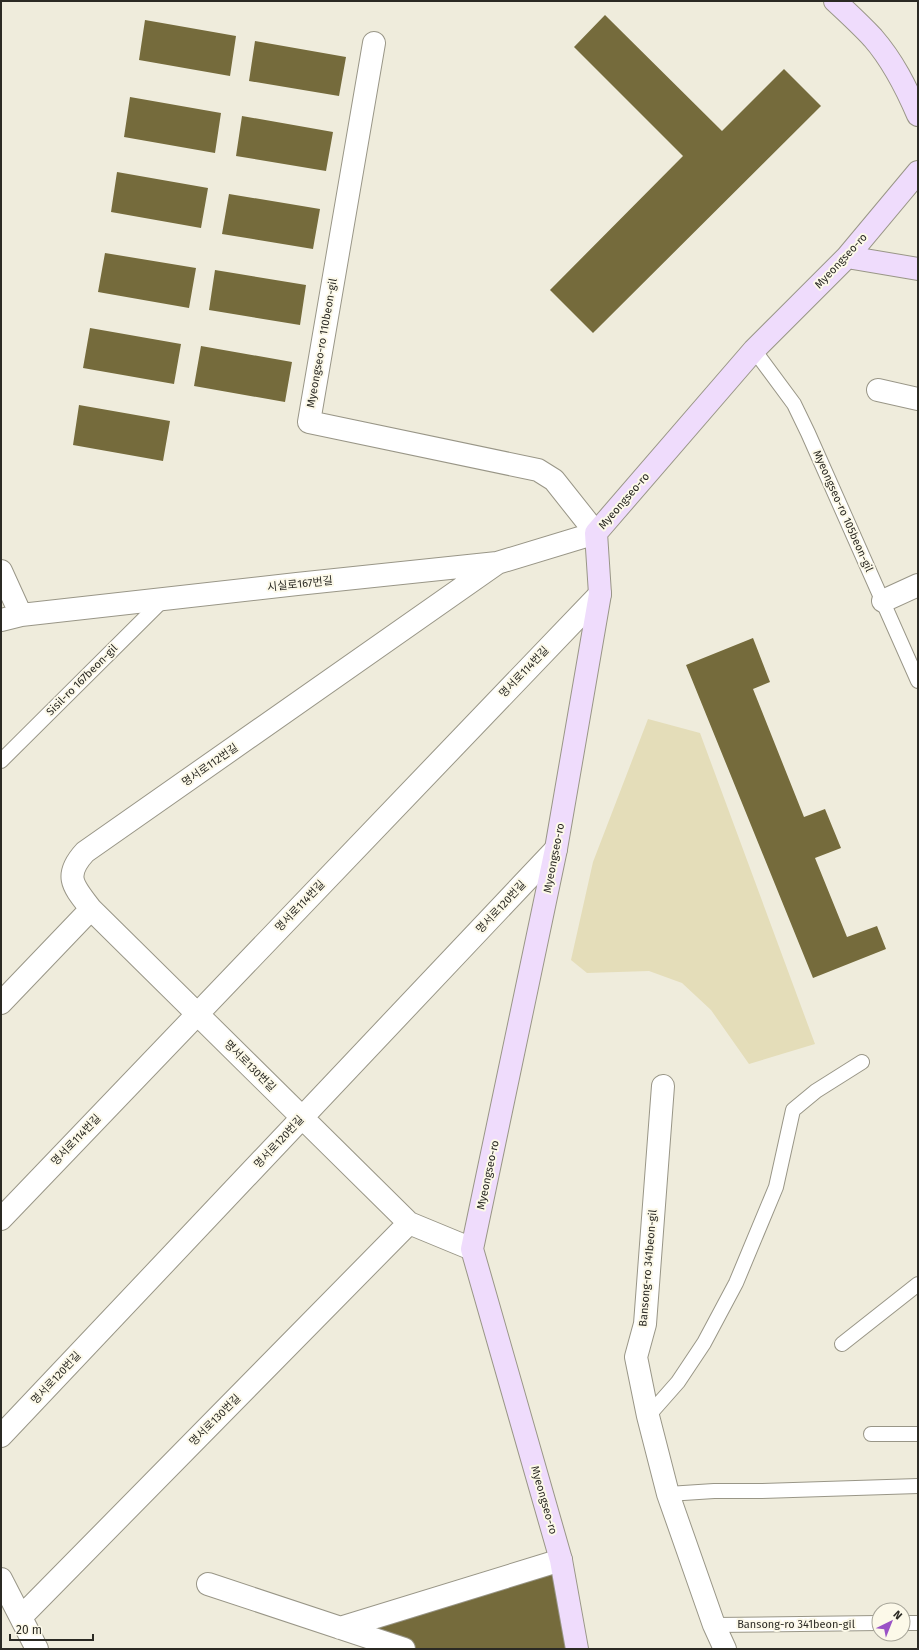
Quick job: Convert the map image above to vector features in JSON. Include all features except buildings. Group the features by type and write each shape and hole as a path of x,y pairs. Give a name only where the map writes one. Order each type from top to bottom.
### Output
{"street":[{"path":"835,1 873,38 890,60 902,80 918,115"},
{"name":"Myeongseo-ro 110beon-gil","path":"374,43 308,422 538,470 554,480 596,533"},
{"name":"Myeongseo-ro","path":"577,1649 561,1560 472,1249 556,849 600,594 596,533 754,350 847,257 918,173"},
{"path":"847,257 918,269"},
{"path":"878,390 918,399"},
{"name":"시실로167번길","path":"11,618 164,598 497,564 596,533"},
{"name":"명서로112번길","path":"91,909 76,890 72,873 75,864 85,852 497,564"},
{"path":"1,571 11,618"},
{"path":"883,601 918,585"},
{"name":"명서로114번길","path":"1,1219 600,594"},
{"name":"명서로120번길","path":"1,1436 556,849"},
{"path":"1,1003 91,909"},
{"name":"명서로130번길","path":"91,909 410,1223 472,1249"},
{"name":"Bansong-ro 341beon-gil","path":"663,1086 645,1324 636,1357 648,1416 668,1494 714,1625 724,1649"},
{"name":"명서로130번길","path":"21,1617 410,1223"},
{"path":"340,1628 561,1560"},
{"path":"1,1579 37,1649"},
{"path":"208,1584 404,1649"}],"lane":[{"name":"Myeongseo-ro 105beon-gil","path":"754,350 794,404 918,681"},
{"name":"Sisil-ro 167beon-gil","path":"1,761 164,598"},
{"path":"648,1416 678,1382 704,1343 736,1283 776,1187 793,1110 816,1091 862,1062"},
{"path":"842,1344 918,1284"},
{"path":"871,1434 918,1434"},
{"path":"668,1494 714,1491 918,1486"},
{"name":"Bansong-ro 341beon-gil","path":"714,1625 871,1623"}],"shaded area":[{"path":"648,719 700,733 815,1044 749,1064 711,1010 682,983 649,971 587,973 571,960 593,862"}]}
